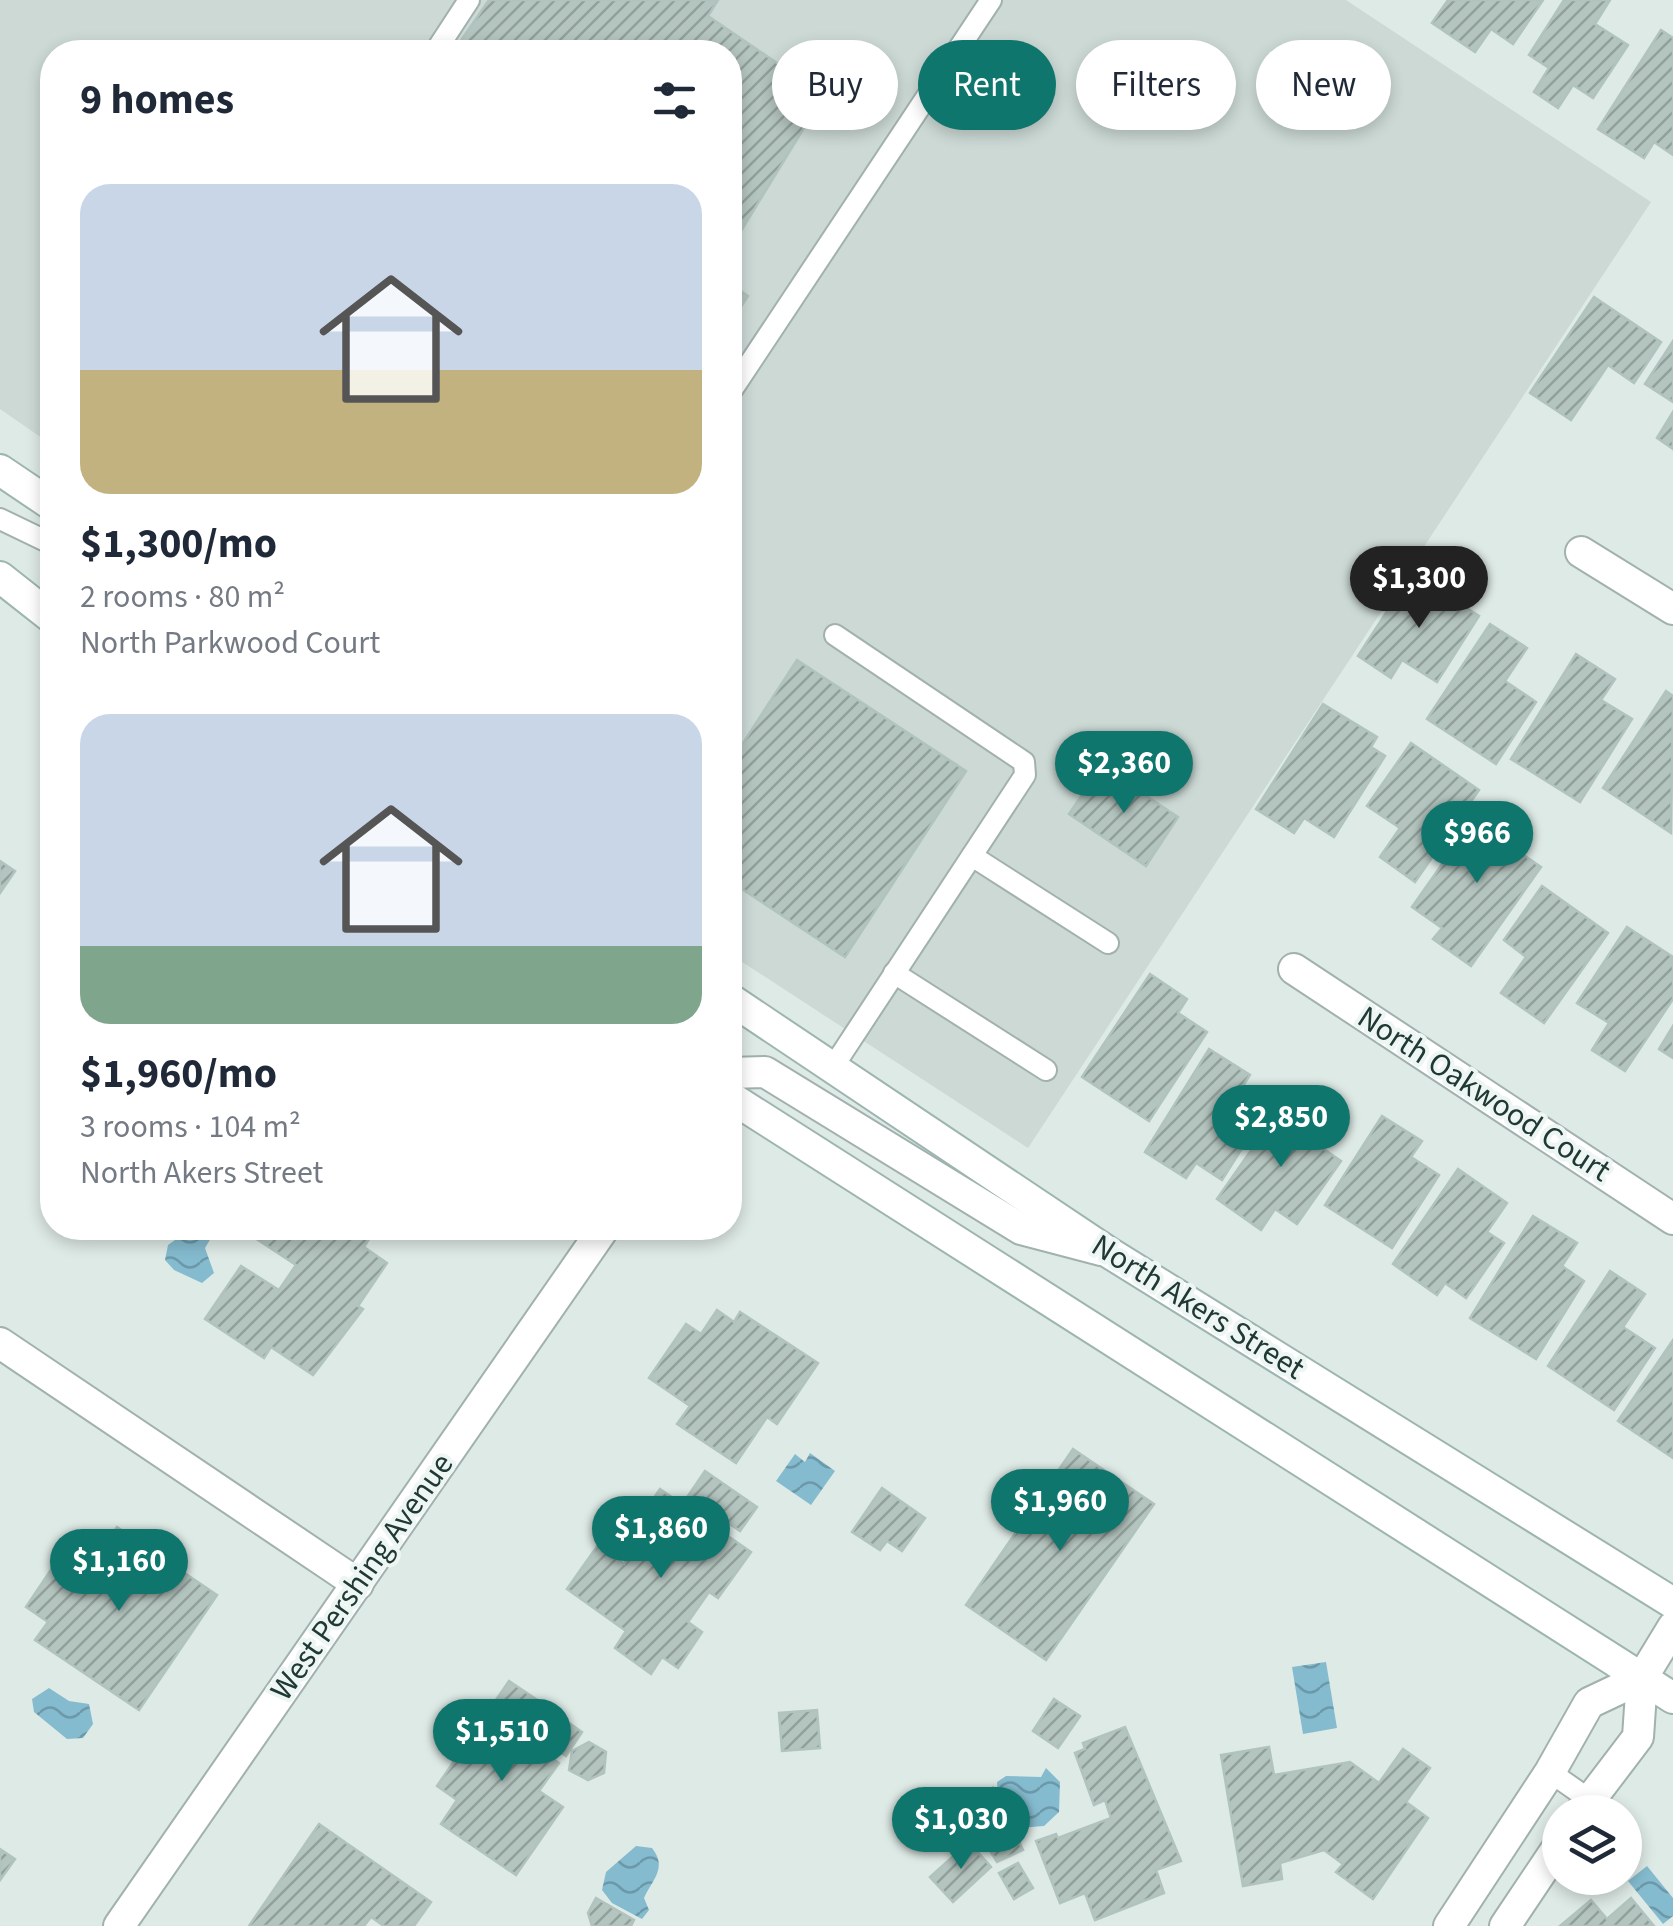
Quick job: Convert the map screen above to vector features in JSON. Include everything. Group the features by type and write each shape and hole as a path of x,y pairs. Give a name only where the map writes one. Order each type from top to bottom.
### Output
{"street":[{"path":"0,470 40,497"},
{"path":"1581,552 1673,609"},
{"path":"0,577 40,609"},
{"name":"North Oakwood Court","path":"1294,970 1673,1219"},
{"name":"North Akers Street","path":"742,1006 1108,1252 1673,1603"},
{"path":"742,1072 765,1072 1021,1229 1108,1252"},
{"path":"742,1105 1673,1698"},
{"name":"West Pershing Avenue","path":"120,1926 596,1240"},
{"path":"0,1343 358,1584"},
{"path":"1594,1795 1638,1736 1642,1678 1673,1627"},
{"path":"1450,1926 1550,1772 1588,1703 1642,1678"},
{"path":"1505,1926 1542,1871"}],"lane":[{"path":"443,40 469,0"},
{"path":"742,375 988,2"},
{"path":"0,520 40,538"},
{"path":"832,1067 1025,775 1024,762 835,635"},
{"path":"972,856 1108,944"},
{"path":"894,973 1046,1070"},
{"path":"1550,1772 1574,1795"}],"shaded area":[{"path":"0,0 1346,0 1651,202 1028,1148 742,962 742,40 40,40 40,437 0,409"}],"water":[{"path":"175,1240 210,1240 205,1248 214,1273 202,1283 174,1270 165,1260 168,1245"},
{"path":"810,1453 835,1471 811,1505 776,1481 795,1454 805,1462"},
{"path":"1326,1662 1337,1728 1303,1734 1292,1667"},
{"path":"49,1688 69,1701 89,1704 93,1724 83,1738 67,1739 34,1712 32,1699"},
{"path":"1046,1768 1060,1782 1059,1812 1044,1826 1019,1828 1023,1818 998,1793 997,1782 1006,1776 1041,1777"},
{"path":"636,1846 652,1848 659,1862 644,1898 649,1910 642,1919 612,1903 602,1890 606,1872"},
{"path":"1647,1866 1673,1898 1673,1916 1663,1924 1639,1895 1642,1870"}],"building":[{"path":"489,0 718,0 708,16 772,60 772,130 803,130 742,229 742,40 461,40"},
{"path":"1448,0 1543,0 1513,44 1491,29 1475,52 1432,23"},
{"path":"1564,0 1610,0 1595,24 1628,45 1593,98 1573,85 1558,108 1534,92 1549,68 1529,55"},
{"path":"1661,30 1673,38 1673,155 1654,142 1644,158 1598,129"},
{"path":"1594,297 1661,342 1634,383 1608,365 1571,420 1530,393"},
{"path":"1673,341 1673,402 1645,384"},
{"path":"1673,412 1673,449 1657,438"},
{"path":"1412,573 1479,616 1437,682 1402,660 1391,678 1358,656"},
{"path":"1490,624 1527,648 1505,681 1536,702 1496,764 1427,719"},
{"path":"1576,654 1615,679 1601,700 1632,719 1580,802 1511,759"},
{"path":"797,660 966,771 845,957 742,889 742,745"},
{"path":"1666,691 1673,696 1671,833 1603,788"},
{"path":"1323,704 1377,737 1371,747 1385,756 1334,837 1304,818 1294,833 1256,809"},
{"path":"1411,743 1479,790 1415,882 1380,857 1400,828 1367,806"},
{"path":"1102,766 1178,817 1146,866 1069,814"},
{"path":"1485,803 1518,826 1506,843 1541,867 1471,966 1433,939 1442,928 1412,907"},
{"path":"0,861 15,871 0,893"},
{"path":"1542,886 1608,933 1544,1023 1501,993 1526,957 1504,940"},
{"path":"1627,927 1673,957 1673,999 1625,1071 1592,1050 1609,1023 1577,1003"},
{"path":"1150,974 1187,999 1178,1013 1207,1032 1149,1121 1082,1077"},
{"path":"1673,1026 1673,1058 1659,1049"},
{"path":"1209,1049 1250,1075 1241,1089 1268,1107 1222,1180 1196,1163 1186,1178 1145,1152"},
{"path":"1287,1099 1322,1123 1311,1140 1341,1161 1297,1224 1275,1209 1261,1230 1217,1199"},
{"path":"1382,1116 1422,1141 1411,1157 1439,1175 1392,1248 1325,1205"},
{"path":"1458,1169 1507,1203 1487,1232 1504,1243 1466,1298 1445,1283 1437,1295 1393,1264"},
{"path":"1533,1216 1577,1243 1562,1266 1584,1281 1536,1359 1470,1318"},
{"path":"258,1240 368,1240 364,1247 387,1263 358,1306 363,1309 313,1375 271,1347 264,1358 205,1319 241,1266 279,1290 296,1265"},
{"path":"1610,1271 1645,1294 1623,1327 1655,1348 1614,1410 1548,1366"},
{"path":"717,1310 734,1322 740,1312 818,1363 777,1424 767,1417 736,1463 677,1424 690,1406 649,1378 686,1324 701,1334"},
{"path":"1673,1340 1673,1458 1618,1421"},
{"path":"1073,1449 1154,1504 1046,1660 966,1605"},
{"path":"705,1471 757,1507 740,1531 688,1496"},
{"path":"882,1488 925,1518 902,1551 887,1541 880,1550 852,1532"},
{"path":"660,1489 751,1552 718,1598 709,1592 688,1622 702,1632 678,1668 662,1657 651,1674 615,1648 626,1631 567,1589 598,1545 624,1564 641,1540 630,1532"},
{"path":"117,1527 217,1595 139,1710 35,1640 48,1622 26,1607 71,1540 97,1558"},
{"path":"509,1681 545,1705 522,1738 559,1763 539,1791 563,1807 516,1875 441,1824 457,1800 437,1786"},
{"path":"1054,1699 1080,1716 1058,1748 1033,1731"},
{"path":"817,1710 820,1748 782,1751 779,1713"},
{"path":"552,1711 582,1732 566,1756 536,1735"},
{"path":"1125,1727 1181,1861 1156,1870 1164,1893 1095,1920 1085,1893 1060,1903 1036,1841 1056,1834 1058,1838 1111,1818 1105,1800 1094,1805 1075,1753 1085,1749 1083,1743"},
{"path":"589,1742 606,1752 604,1773 588,1780 569,1770 572,1751"},
{"path":"1269,1747 1274,1775 1350,1762 1379,1783 1403,1749 1430,1768 1406,1802 1428,1818 1373,1899 1336,1872 1343,1864 1324,1850 1280,1863 1282,1879 1243,1886 1221,1755"},
{"path":"993,1788 1023,1850 997,1862 971,1820"},
{"path":"319,1824 431,1902 414,1926 384,1926 371,1917 364,1926 249,1926"},
{"path":"969,1842 991,1867 953,1902 930,1877"},
{"path":"0,1849 15,1859 0,1880"},
{"path":"1018,1863 1033,1888 1014,1899 999,1873"},
{"path":"596,1898 634,1920 631,1926 592,1926 588,1913"},
{"path":"1631,1898 1654,1926 1560,1926 1591,1900 1607,1919"}]}
